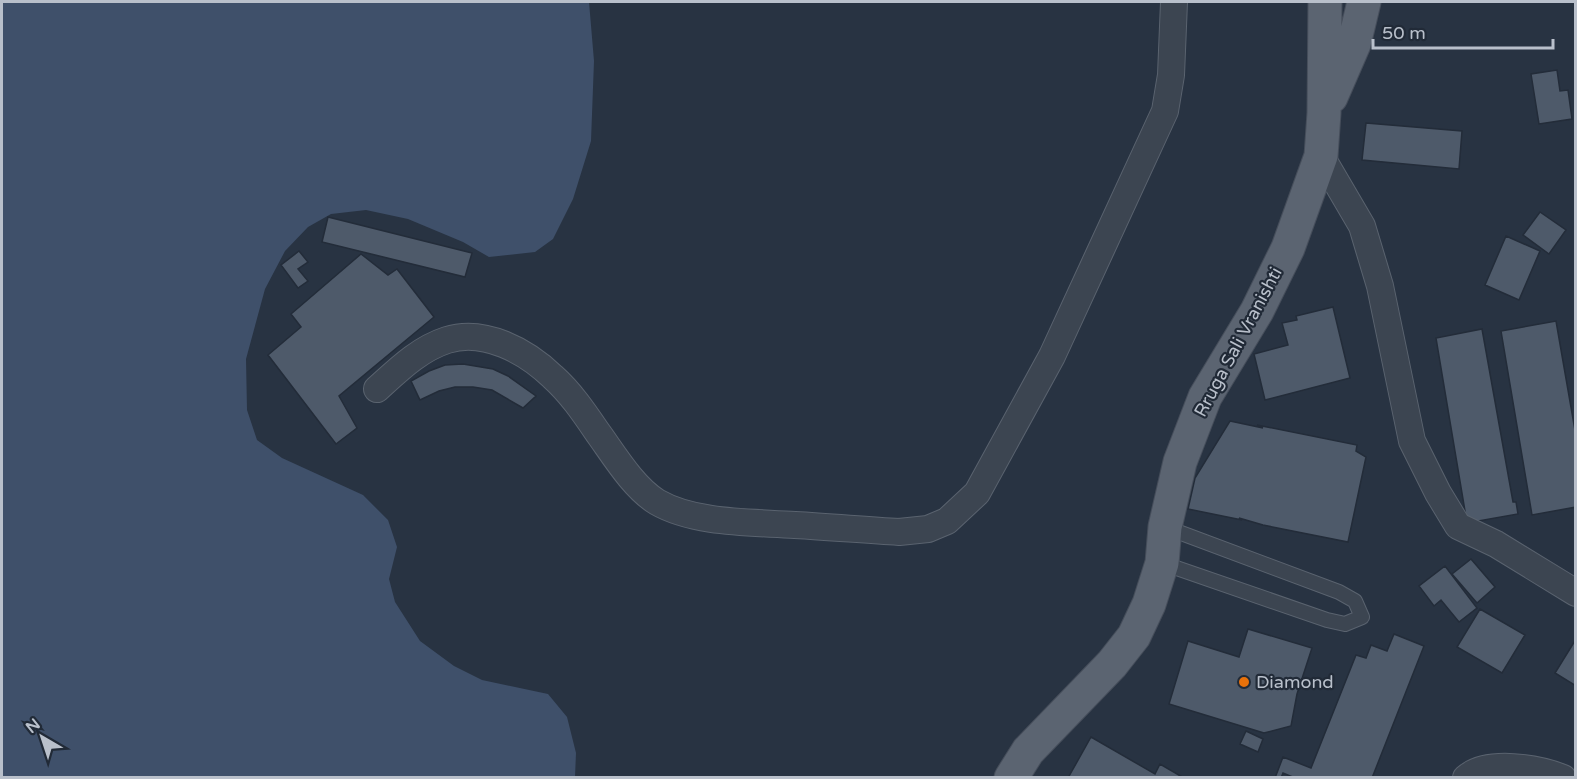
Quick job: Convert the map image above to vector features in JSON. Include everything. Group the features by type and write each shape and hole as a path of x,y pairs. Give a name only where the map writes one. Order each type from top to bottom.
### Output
{"main road":[{"name":"Rruga Sali Vranishti","path":"1011,777 1028,751 1112,664 1134,636 1149,604 1162,563 1165,527 1180,462 1205,397 1257,311 1288,248 1321,156 1324,113 1325,2"},
{"path":"1324,113 1354,44 1364,2"}],"street":[{"path":"377,389 425,350 445,340 463,336 490,339 523,355 553,376 578,405 631,478 657,501 684,512 720,521 899,532 927,529 947,521 977,493 1052,356 1165,111 1172,75 1174,2"},
{"path":"1321,156 1362,226 1380,286 1413,441 1438,493 1458,525 1496,544 1575,593"},
{"path":"1466,777 1496,767 1528,769 1563,777"}],"lane":[{"path":"1162,563 1327,620 1345,624 1362,617 1356,601 1338,592 1165,527"}],"water":[{"path":"2,2 589,2 594,61 591,141 573,199 553,239 535,252 489,257 463,242 408,219 366,210 331,214 308,227 285,251 265,289 246,359 247,410 257,440 282,458 363,495 388,520 397,547 389,579 395,602 420,641 454,666 482,680 548,694 567,717 576,753 575,777 2,777"}],"building":[{"path":"1557,70 1560,91 1568,90 1572,119 1539,124 1531,74"},
{"path":"1366,123 1462,131 1459,169 1362,160"},
{"path":"1540,212 1566,230 1549,254 1523,235"},
{"path":"328,217 472,253 465,277 322,242"},
{"path":"1506,236 1540,251 1519,300 1485,285"},
{"path":"299,251 308,262 298,269 308,281 298,288 281,265"},
{"path":"361,254 388,275 397,269 434,317 339,396 357,428 336,444 268,355 301,327 291,314"},
{"path":"1333,307 1350,378 1265,400 1254,354 1288,345 1282,323 1297,320 1296,316"},
{"path":"1556,321 1576,436 1576,507 1532,515 1501,331"},
{"path":"1482,329 1513,502 1516,502 1518,514 1467,523 1436,338"},
{"path":"463,364 493,369 508,376 536,396 523,408 492,390 455,387 439,391 420,400 411,381 445,365"},
{"path":"1230,421 1357,445 1356,451 1366,457 1348,542 1188,509 1195,478"},
{"path":"1471,559 1495,587 1477,603 1452,574"},
{"path":"1445,566 1477,608 1459,622 1441,600 1434,606 1419,586"},
{"path":"1480,609 1525,635 1502,673 1457,647"},
{"path":"1248,629 1312,648 1297,694 1291,726 1264,733 1169,704 1188,641 1239,657"},
{"path":"1394,634 1424,646 1372,778 1295,778 1283,773 1281,778 1275,778 1283,757 1311,768 1356,655 1366,658 1371,645 1387,651"},
{"path":"1576,639 1576,686 1555,673"},
{"path":"1246,731 1263,739 1258,752 1240,744"},
{"path":"1091,737 1155,774 1160,764 1184,778 1068,778"}],"place":[{"name":"Diamond","path":"1244,682"}]}
